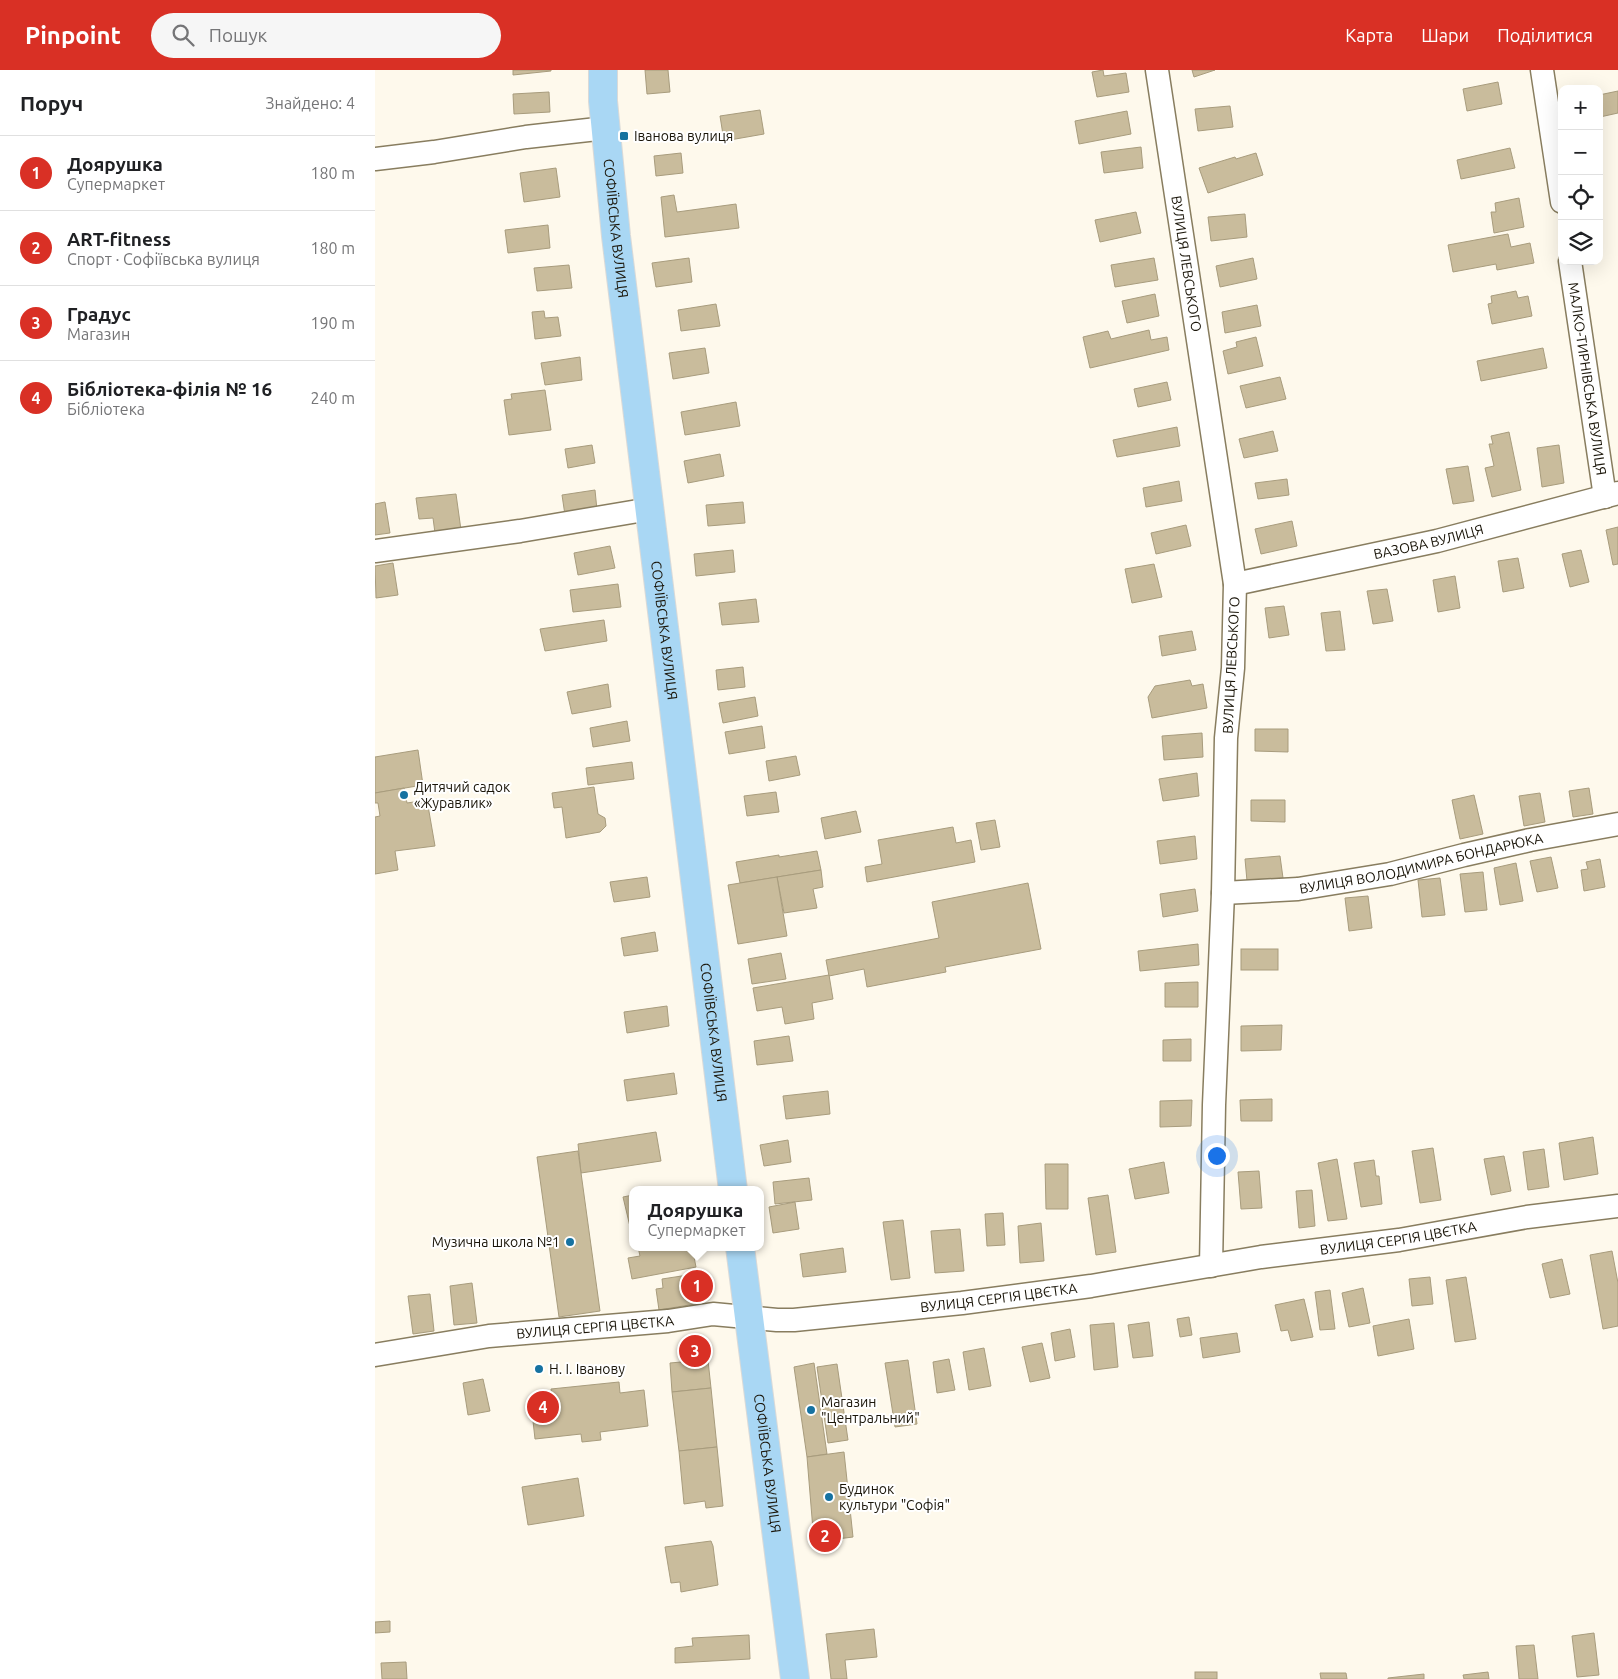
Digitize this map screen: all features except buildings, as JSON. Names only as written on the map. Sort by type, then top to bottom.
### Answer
[{"type":"main road","name":"СОФІЇВСЬКА ВУЛИЦЯ","points":[[603,70],[603,101],[616,236],[733,1186]]},
{"type":"main road","name":"СОФІЇВСЬКА ВУЛИЦЯ","points":[[741,1251],[795,1679]]},
{"type":"street","name":"ВУЛИЦЯ ЛЕВСЬКОГО","points":[[1157,70],[1235,584],[1233,668],[1226,738],[1223,893],[1214,1105],[1211,1266]]},
{"type":"street","points":[[1542,70],[1558,176]]},
{"type":"street","points":[[375,159],[434,152],[526,137],[606,128]]},
{"type":"street","name":"МАЛКО-ТИРНІВСЬКА ВУЛИЦЯ","points":[[1571,265],[1611,495]]},
{"type":"street","name":"ВАЗОВА ВУЛИЦЯ","points":[[1235,584],[1437,541],[1611,495]]},
{"type":"street","points":[[375,551],[520,531],[650,509]]},
{"type":"street","name":"ВУЛИЦЯ ВОЛОДИМИРА БОНДАРЮКА","points":[[1223,893],[1298,889],[1391,874],[1530,840],[1618,824]]},
{"type":"street","name":"ВУЛИЦЯ СЕРГІЯ ЦВЄТКА","points":[[375,1355],[489,1336],[668,1321],[713,1314],[794,1320],[962,1303],[1091,1286],[1261,1257],[1399,1240],[1527,1217],[1618,1206]]},
{"type":"place","name":"Іванова вулиця","points":[[624,136]]},
{"type":"place","name":"Дитячий садок «Журавлик»","points":[[404,795]]},
{"type":"place","name":"Музична школа №1","points":[[570,1242]]},
{"type":"place","name":"Доярушка","points":[[697,1286]]},
{"type":"place","name":"Градус","points":[[695,1351]]},
{"type":"place","name":"Н. І. Іванову","points":[[539,1369]]},
{"type":"place","name":"Бібліотека-філія № 16","points":[[543,1407]]},
{"type":"place","name":"Магазин \"Центральний\"","points":[[811,1410]]},
{"type":"place","name":"Будинок культури \"Софія\"","points":[[829,1497]]},
{"type":"place","name":"ART-fitness","points":[[825,1536]]}]
